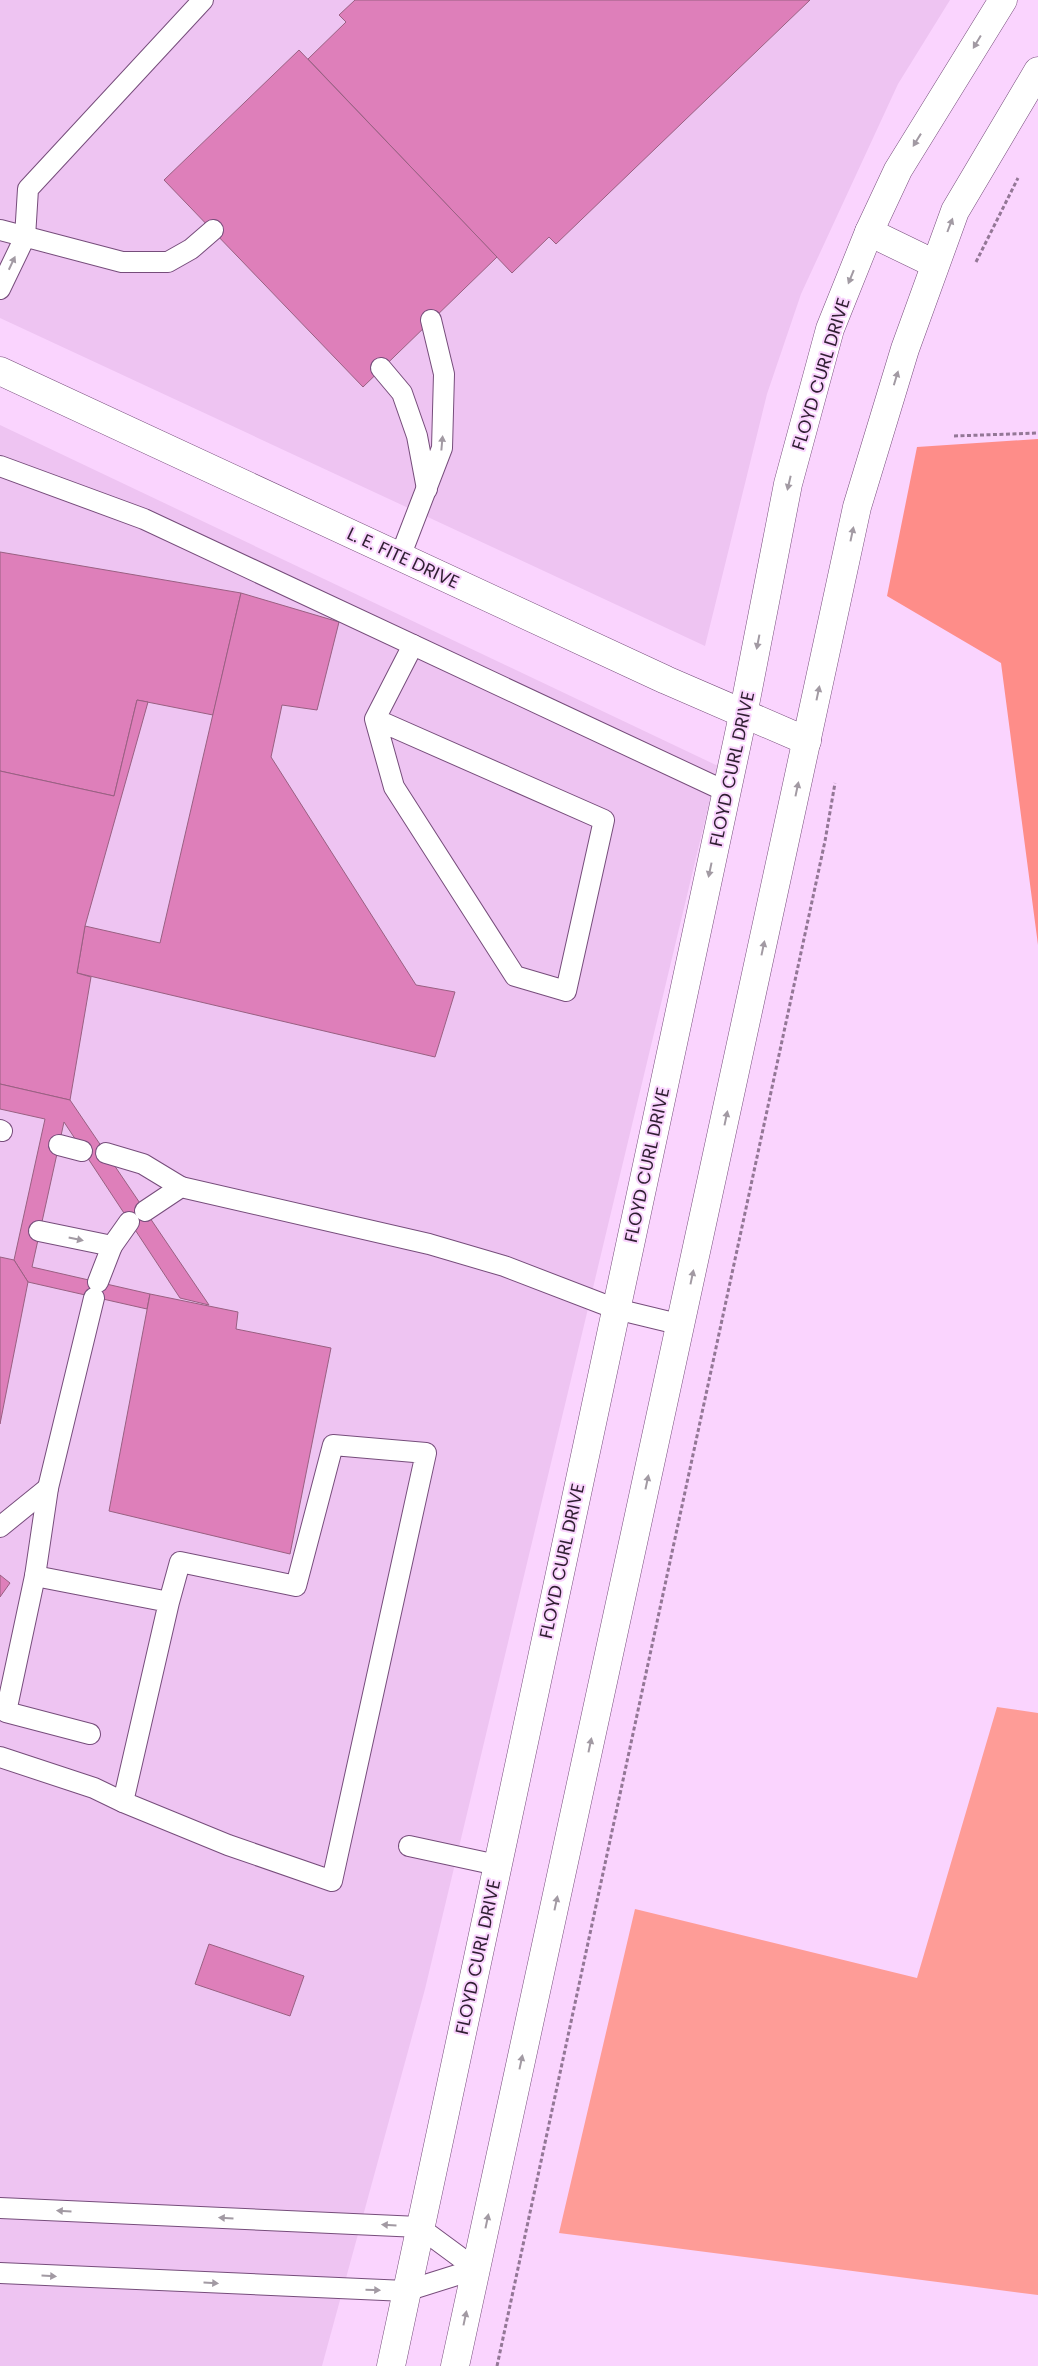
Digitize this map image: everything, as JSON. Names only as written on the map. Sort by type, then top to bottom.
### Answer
[{"type":"street","name":"FLOYD CURL DRIVE","points":[[391,2366],[727,792],[788,484],[830,329],[869,232],[898,170],[1003,0]]},
{"type":"street","points":[[455,2366],[682,1325],[857,507],[905,349],[955,211],[1038,71]]},
{"type":"street","points":[[869,232],[935,264]]},
{"type":"street","name":"L. E. FITE DRIVE","points":[[0,371],[743,715],[808,741]]},
{"type":"lane","points":[[0,289],[25,237],[28,189],[203,0]]},
{"type":"lane","points":[[0,230],[122,262],[168,262],[191,249],[213,230]]},
{"type":"lane","points":[[400,557],[442,448],[444,374],[432,320]]},
{"type":"lane","points":[[382,368],[402,393],[417,436],[427,489]]},
{"type":"lane","points":[[0,466],[144,519],[727,792]]},
{"type":"lane","points":[[376,719],[604,820],[566,991],[515,976],[394,786],[376,719],[413,645]]},
{"type":"lane","points":[[59,1145],[82,1151]]},
{"type":"lane","points":[[106,1153],[143,1164],[181,1187],[429,1244],[504,1266],[616,1309],[682,1325]]},
{"type":"lane","points":[[90,1734],[6,1712],[35,1576],[48,1488],[96,1290],[112,1246],[137,1217],[181,1187]]},
{"type":"lane","points":[[39,1231],[112,1246]]},
{"type":"lane","points":[[0,1757],[94,1788],[123,1802],[228,1845],[332,1880],[426,1453],[333,1445],[296,1586],[180,1562],[123,1802]]},
{"type":"lane","points":[[0,1527],[48,1488]]},
{"type":"lane","points":[[35,1576],[169,1602]]},
{"type":"lane","points":[[409,1846],[497,1865]]},
{"type":"lane","points":[[0,2208],[420,2227],[476,2268]]},
{"type":"lane","points":[[0,2274],[406,2291],[476,2268]]},
{"type":"path","points":[[975,265],[1021,172]]},
{"type":"path","points":[[954,436],[1038,432]]},
{"type":"path","points":[[497,2366],[743,1229],[825,841],[836,778]]},
{"type":"shaded area","points":[[0,0],[950,0],[898,84],[801,294],[767,394],[705,646],[0,318]]},
{"type":"shaded area","points":[[0,425],[718,766],[425,1989],[322,2366],[0,2366]]},
{"type":"shaded area","points":[[1038,439],[1038,945],[1001,663],[887,596],[917,447]]},
{"type":"shaded area","points":[[997,1707],[1038,1713],[1038,2295],[559,2233],[635,1909],[917,1978]]},
{"type":"building","points":[[355,0],[810,0],[556,244],[549,237],[512,273],[308,59],[346,22],[339,15]]},
{"type":"building","points":[[299,50],[497,257],[363,387],[164,180]]},
{"type":"building","points":[[0,552],[241,593],[213,715],[137,700],[114,796],[0,771]]},
{"type":"building","points":[[241,593],[339,622],[317,710],[282,705],[271,757],[416,985],[455,992],[435,1057],[77,973],[85,926],[160,943]]},
{"type":"building","points":[[137,700],[148,702],[85,926],[77,973],[91,977],[70,1100],[0,1084],[0,771],[114,796]]},
{"type":"building","points":[[0,1084],[70,1100],[209,1305],[180,1298],[64,1122],[32,1267],[150,1294],[147,1309],[28,1282],[14,1260],[45,1119],[0,1109]]},
{"type":"building","points":[[0,1257],[14,1260],[28,1282],[0,1424]]},
{"type":"building","points":[[150,1294],[238,1312],[236,1329],[331,1348],[290,1554],[109,1511]]},
{"type":"building","points":[[0,1575],[10,1583],[0,1597]]},
{"type":"building","points":[[209,1944],[304,1976],[290,2016],[195,1984]]}]
